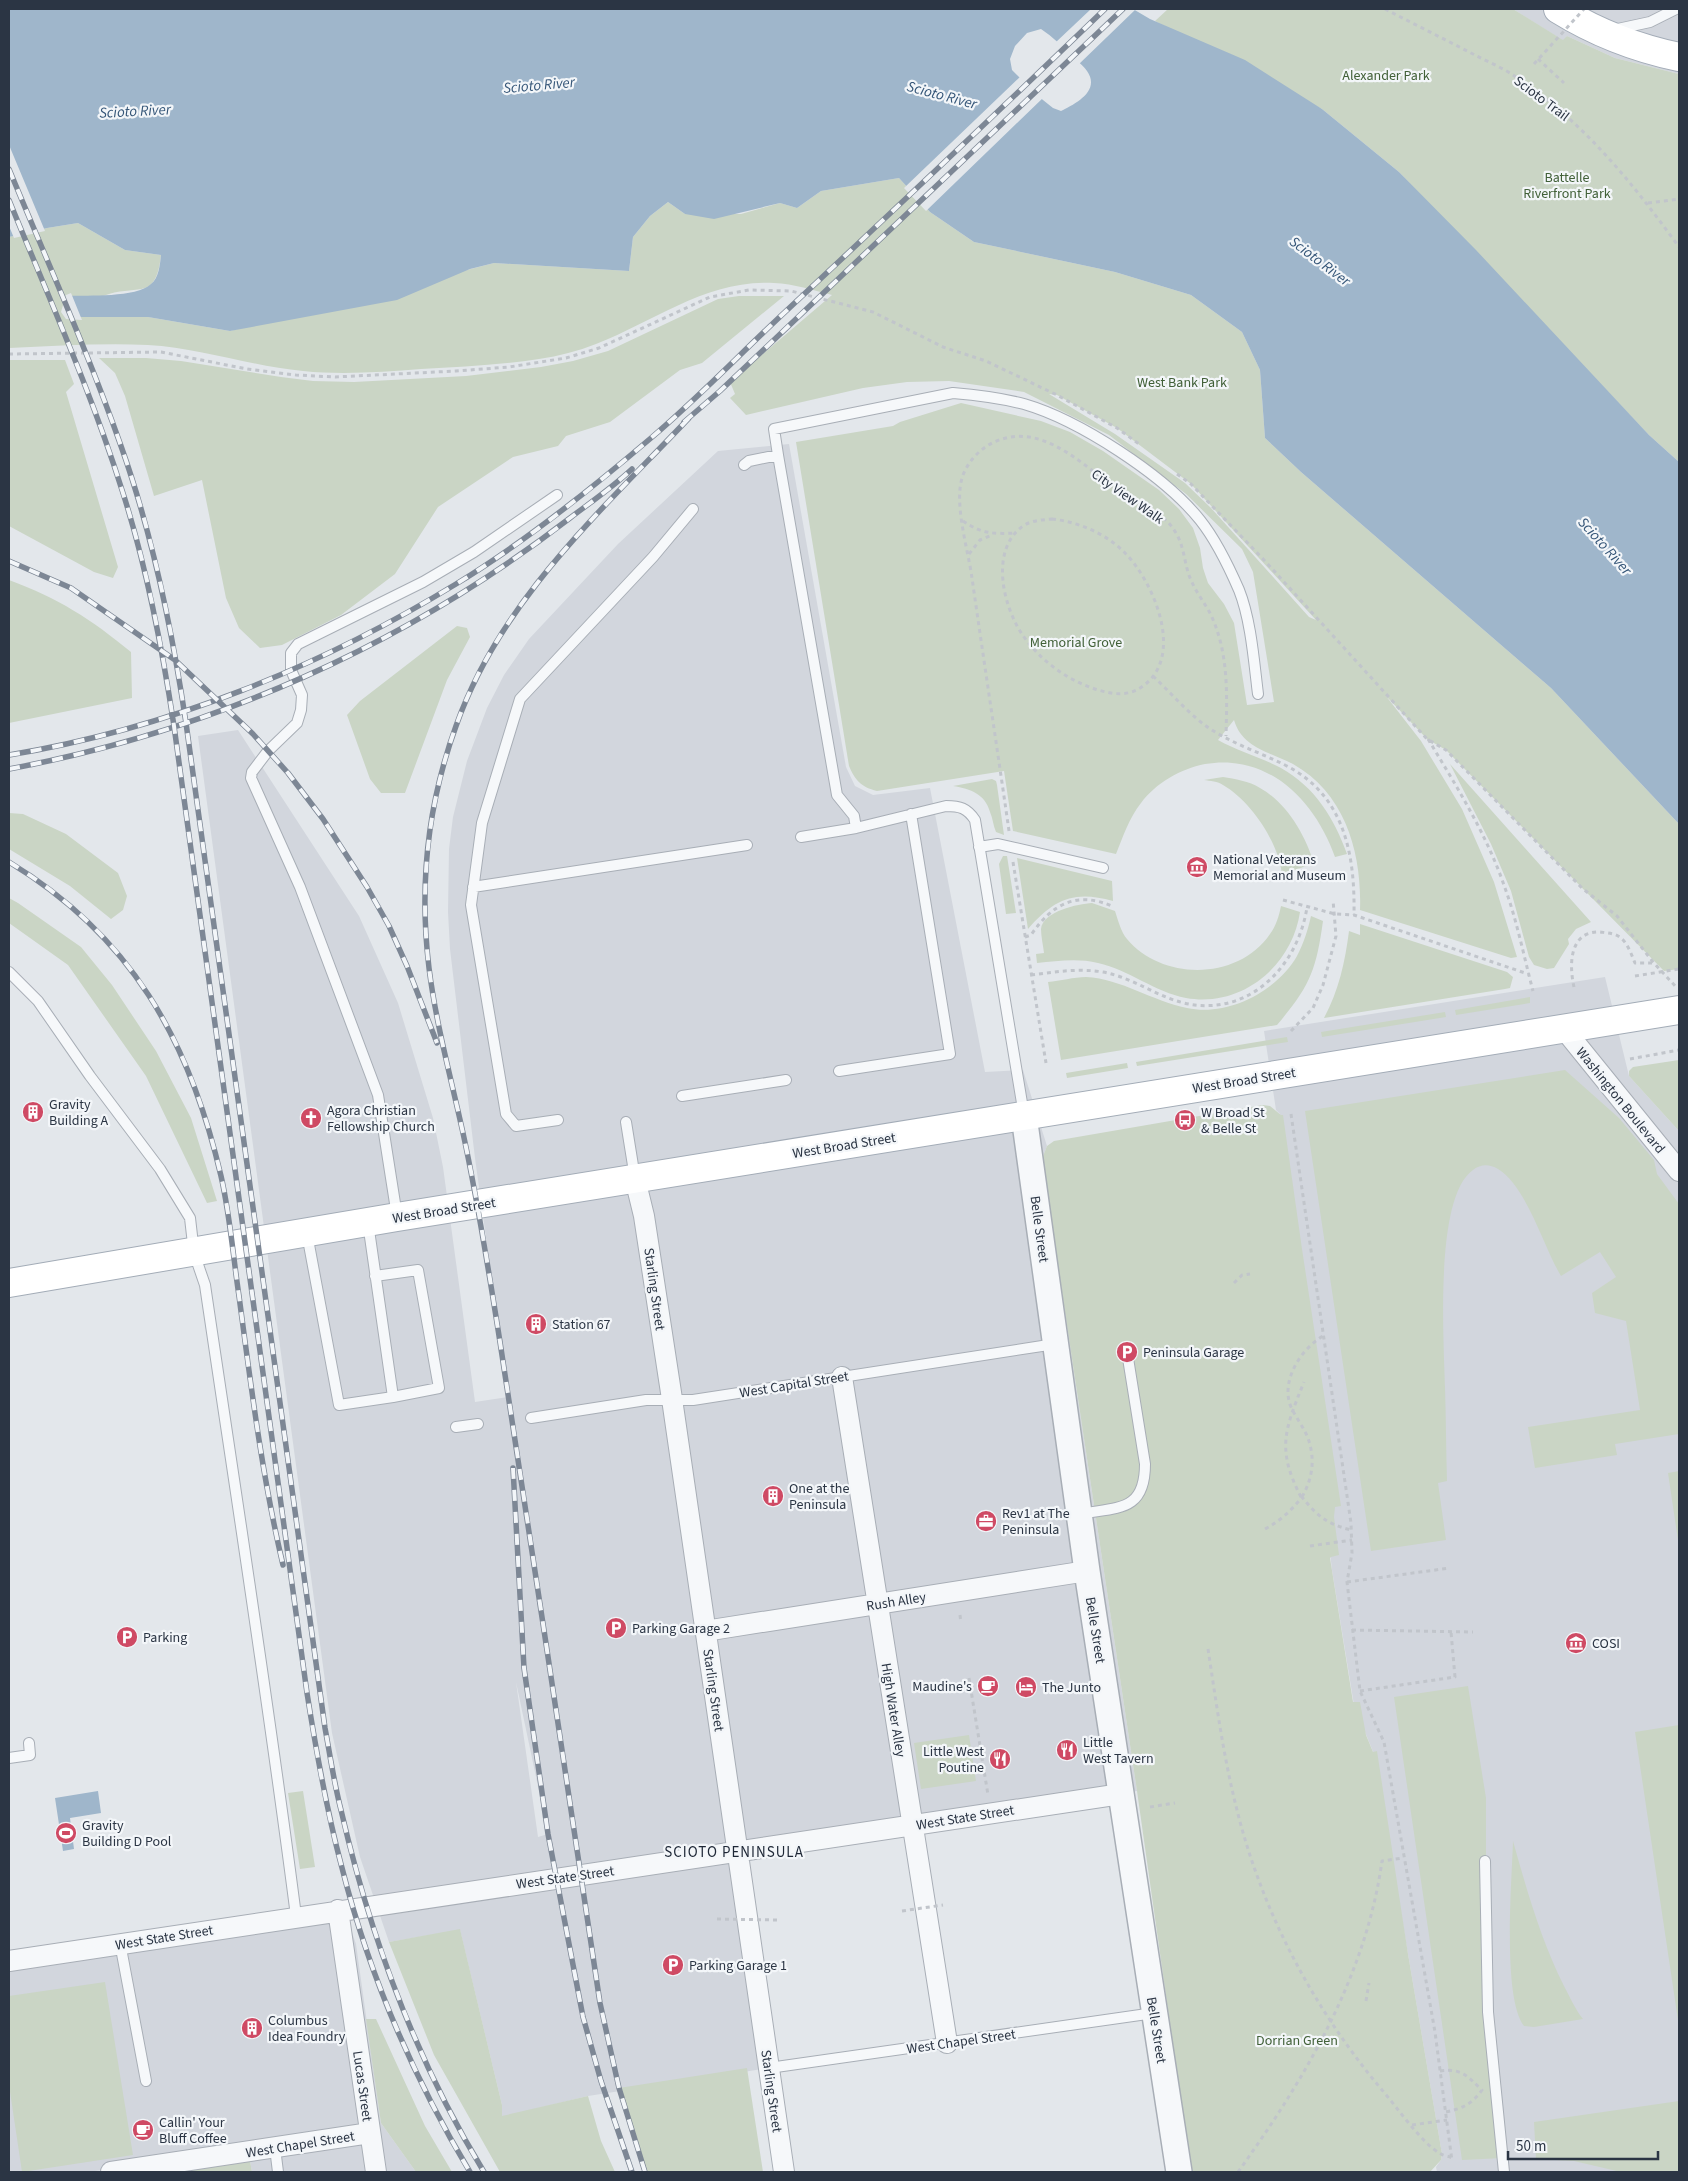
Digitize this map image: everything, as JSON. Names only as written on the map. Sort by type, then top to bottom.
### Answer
[{"type":"main road","points":[[1558,9],[1602,33],[1679,57]]},
{"type":"main road","name":"West Broad Street","points":[[9,1283],[397,1217],[1679,1010]]},
{"type":"street","name":"Washington Boulevard","points":[[1564,1029],[1679,1171]]},
{"type":"street","name":"Belle Street","points":[[1024,1116],[1087,1571],[1179,2172]]},
{"type":"street","name":"Starling Street","points":[[635,1179],[644,1216],[672,1399],[784,2172]]},
{"type":"street","name":"High Water Alley","points":[[842,1377],[947,2043]]},
{"type":"street","name":"Rush Alley","points":[[705,1631],[1087,1571]]},
{"type":"street","name":"West State Street","points":[[9,1961],[296,1916],[1120,1794]]},
{"type":"street","name":"Lucas Street","points":[[338,1910],[376,2172]]},
{"type":"street","name":"West Chapel Street","points":[[122,2171],[370,2133]]},
{"type":"lane","points":[[1602,33],[1650,22],[1676,9]]},
{"type":"lane","points":[[856,828],[854,816],[837,795],[774,429],[953,393],[979,395],[1025,404],[1074,424],[1133,461],[1175,493],[1201,521],[1220,552],[1239,591],[1252,646],[1258,694]]},
{"type":"lane","points":[[744,465],[749,461],[778,455]]},
{"type":"lane","points":[[397,1217],[378,1095],[300,887],[266,811],[253,787],[252,772],[268,750],[297,723],[302,710],[302,695],[292,670],[291,653],[298,644],[424,582],[474,552],[556,495]]},
{"type":"lane","points":[[558,1120],[516,1126],[506,1114],[471,905],[482,823],[520,699],[653,557],[693,509]]},
{"type":"lane","points":[[801,837],[856,828],[946,806],[959,806],[970,812],[975,820],[1024,1116]]},
{"type":"lane","points":[[839,1071],[950,1054],[912,814]]},
{"type":"lane","points":[[979,847],[998,844],[1103,868]]},
{"type":"lane","points":[[473,887],[747,845]]},
{"type":"lane","points":[[9,972],[38,1001],[90,1076],[160,1169],[190,1218],[194,1252],[205,1285],[247,1555],[257,1642],[284,1813],[296,1916]]},
{"type":"lane","points":[[682,1096],[786,1080]]},
{"type":"lane","points":[[626,1122],[635,1179]]},
{"type":"lane","points":[[368,1222],[393,1397]]},
{"type":"lane","points":[[306,1233],[339,1405],[439,1388],[418,1270],[375,1276]]},
{"type":"lane","name":"West Capital Street","points":[[531,1418],[646,1400],[693,1400],[1056,1344]]},
{"type":"lane","points":[[1080,1514],[1128,1505],[1139,1495],[1145,1482],[1145,1464],[1127,1352]]},
{"type":"lane","points":[[456,1427],[478,1424]]},
{"type":"lane","points":[[9,1758],[30,1755],[29,1742]]},
{"type":"lane","points":[[1485,1861],[1488,2012],[1504,2172]]},
{"type":"lane","points":[[120,1944],[146,2081]]},
{"type":"lane","name":"West Chapel Street","points":[[769,2068],[1154,2013]]},
{"type":"lane","points":[[274,2148],[278,2172]]},
{"type":"path","name":"Scioto Trail","points":[[1385,9],[1512,74],[1541,95],[1574,122],[1607,154],[1647,203],[1679,247]]},
{"type":"path","points":[[1534,64],[1584,9]]},
{"type":"path","points":[[1538,59],[1564,83]]},
{"type":"path","points":[[1647,203],[1679,199]]},
{"type":"path","points":[[9,354],[162,352],[246,369],[335,377],[456,371],[566,358],[599,348],[710,297],[749,290],[791,291],[873,312],[943,347],[986,361],[1057,395],[1117,428],[1139,445]]},
{"type":"path","name":"City View Walk","points":[[1046,1063],[1011,847],[963,520],[959,508],[963,476],[978,452],[1001,439],[1028,436],[1056,446],[1090,469],[1105,482],[1161,517],[1176,531],[1184,552],[1190,578],[1209,613],[1223,651],[1227,678],[1226,736]]},
{"type":"path","points":[[1176,473],[1191,484],[1265,561],[1428,738],[1472,813],[1505,887],[1533,991]]},
{"type":"path","points":[[1052,518],[1067,520],[1087,527],[1108,539],[1126,553],[1141,572],[1154,595],[1161,616],[1164,635],[1162,655],[1154,676],[1148,682],[1136,691],[1120,694],[1101,691],[1080,684],[1037,652],[1023,636],[1014,618],[1003,581],[1002,565],[1005,551],[1011,538],[1016,533],[1024,526],[1036,520],[1052,518]]},
{"type":"path","points":[[963,520],[976,530],[993,534],[1016,533]]},
{"type":"path","points":[[968,555],[980,540],[993,534]]},
{"type":"path","points":[[1154,676],[1206,726],[1232,741],[1286,766],[1307,779],[1330,805],[1340,819],[1351,854],[1354,915]]},
{"type":"path","points":[[1428,738],[1446,750],[1582,888],[1616,916],[1653,962],[1679,990]]},
{"type":"path","points":[[1025,937],[1031,936],[1042,919],[1052,910],[1065,904],[1082,900],[1094,900],[1114,907]]},
{"type":"path","points":[[1283,900],[1335,914],[1354,915],[1528,974]]},
{"type":"path","points":[[1291,1031],[1313,1008],[1323,985],[1336,936],[1333,900]]},
{"type":"path","points":[[1031,975],[1072,970],[1101,972],[1126,977],[1153,991],[1185,1003],[1200,1005],[1230,1002],[1243,998],[1263,986],[1279,972],[1293,953],[1301,936],[1307,907]]},
{"type":"path","points":[[1574,987],[1570,963],[1574,948],[1583,937],[1594,932],[1609,933],[1624,940],[1635,964],[1653,962]]},
{"type":"path","points":[[1635,976],[1679,969]]},
{"type":"path","points":[[1630,1059],[1679,1050]]},
{"type":"path","points":[[1208,1649],[1236,1805],[1248,1849],[1287,1947],[1355,2057],[1412,2125],[1434,2148],[1452,2159],[1435,2032],[1384,1742],[1360,1692],[1347,1582],[1352,1553],[1351,1530],[1291,1114]]},
{"type":"path","points":[[1234,1283],[1242,1275],[1250,1274]]},
{"type":"path","points":[[1265,1529],[1282,1519],[1302,1497],[1310,1479],[1312,1462],[1308,1440],[1288,1396],[1290,1378],[1306,1349],[1324,1336]]},
{"type":"path","points":[[1304,1382],[1288,1426],[1285,1454],[1292,1478],[1302,1497],[1324,1520],[1335,1526],[1351,1530]]},
{"type":"path","points":[[1310,1546],[1352,1540]]},
{"type":"path","points":[[1347,1582],[1450,1568]]},
{"type":"path","points":[[960,1615],[960,1623]]},
{"type":"path","points":[[1352,1630],[1473,1632]]},
{"type":"path","points":[[1360,1692],[1455,1677],[1451,1632]]},
{"type":"path","points":[[969,1678],[988,1795]]},
{"type":"path","points":[[1150,1807],[1175,1803]]},
{"type":"path","points":[[1238,2172],[1294,2090],[1331,2020],[1354,1968],[1372,1918],[1382,1861],[1403,1858]]},
{"type":"path","points":[[902,1911],[943,1905]]},
{"type":"path","points":[[717,1919],[777,1920]]},
{"type":"path","points":[[1366,2001],[1369,1982]]},
{"type":"path","points":[[1440,2071],[1453,2069],[1459,2071],[1482,2090],[1467,2106],[1459,2110],[1446,2112]]},
{"type":"path","points":[[1412,2125],[1447,2120]]},
{"type":"shaded area","points":[[1513,9],[1679,9],[1679,74],[1615,58],[1567,36],[1564,41]]},
{"type":"shaded area","points":[[789,444],[846,767],[855,786],[873,795],[930,788],[985,1072],[1023,1070],[1047,1146],[1042,1159],[1137,1791],[738,1852],[769,2068],[588,2096],[502,2117],[502,2105],[460,1930],[389,1942],[360,1857],[332,1733],[198,736],[238,730],[359,916],[398,1003],[433,1118],[443,1167],[475,1402],[508,1397],[475,1158],[450,949],[448,912],[449,849],[453,817],[467,761],[487,708],[504,675],[529,639],[618,544],[718,451]],"holes":[[[516,1682],[548,1834],[538,1837]]]},
{"type":"shaded area","points":[[1605,977],[1629,1076],[1679,1131],[1679,2172],[1437,2172],[1436,2167],[1441,2160],[1442,2154],[1374,1754],[1354,1705],[1332,1570],[1280,1114],[1276,1110],[1264,1031]]},
{"type":"shaded area","points":[[341,1901],[356,1944],[381,2123],[416,2172],[252,2172],[250,2161],[170,2172],[137,2165],[88,2172],[9,2172],[9,1952]]},
{"type":"green space","name":"Battelle Riverfront Park","points":[[1168,9],[1513,9],[1563,40],[1567,36],[1615,58],[1679,74],[1679,462],[1649,435],[1399,172],[1322,109],[1155,21]]},
{"type":"green space","points":[[899,178],[930,212],[974,242],[1115,272],[1191,295],[1242,332],[1260,370],[1265,438],[1301,472],[1551,688],[1679,824],[1679,969],[1664,971],[1446,750],[1427,739],[1386,696],[1421,741],[1462,809],[1494,882],[1517,957],[1511,958],[1360,910],[1358,868],[1354,847],[1338,809],[1326,792],[1311,777],[1293,764],[1250,743],[1243,737],[1234,720],[1218,740],[1281,768],[1304,784],[1329,816],[1347,854],[1335,857],[1315,817],[1302,800],[1286,785],[1269,774],[1250,766],[1228,763],[1205,764],[1187,769],[1161,783],[1147,796],[1133,815],[1116,854],[1013,831],[1004,771],[877,791],[863,785],[856,779],[849,766],[796,442],[893,426],[900,422],[961,403],[1041,421],[1070,432],[1103,451],[1159,490],[1179,509],[1193,528],[1208,583],[1224,604],[1234,623],[1247,705],[1274,702],[1253,572],[1242,549],[1186,494],[1109,435],[1024,392],[949,381],[907,382],[863,388],[746,415],[730,398],[735,394],[730,382],[832,295],[796,286],[774,283],[750,284],[727,288],[704,294],[682,303],[618,335],[575,351],[524,361],[465,367],[332,373],[284,369],[187,350],[148,345],[9,348],[9,237],[47,228],[78,223],[125,250],[161,255],[159,269],[151,285],[138,290],[109,294],[93,301],[67,317],[148,317],[230,331],[494,263],[629,271],[633,237],[650,216],[668,202],[685,214],[741,214],[780,203],[797,208],[821,191]],"holes":[[[1049,394],[1057,395],[1117,428],[1191,484],[1316,620],[1309,617],[1211,508],[1185,483],[1115,434]]]},
{"type":"green space","points":[[739,296],[784,296],[702,363],[680,370],[610,422],[566,436],[558,446],[513,457],[438,507],[395,574],[341,615],[282,645],[260,648],[239,628],[226,598],[202,480],[154,496],[125,396],[115,373],[99,358],[146,358],[181,361],[313,381],[354,382],[466,376],[541,367],[573,361],[608,351],[718,299]]},
{"type":"green space","points":[[9,360],[65,360],[74,384],[66,392],[118,567],[113,578],[94,572],[9,526]]},
{"type":"green space","points":[[9,580],[43,594],[73,610],[102,629],[131,652],[132,698],[9,723]]},
{"type":"green space","points":[[457,626],[467,628],[470,637],[447,680],[405,793],[381,793],[370,779],[347,715],[360,701]]},
{"type":"green space","points":[[1450,764],[1591,922],[1576,929],[1568,939],[1569,944],[1554,968],[1547,969],[1534,965],[1529,957],[1511,891],[1491,844]]},
{"type":"green space","points":[[1223,777],[1256,786],[1279,802],[1300,831],[1314,863],[1282,875],[1280,863],[1269,837],[1262,824],[1244,801],[1221,784],[1204,780]]},
{"type":"green space","points":[[992,779],[996,781],[997,785],[1004,835],[996,832],[988,806],[981,797],[966,789],[953,786]]},
{"type":"green space","points":[[9,813],[23,814],[66,834],[118,873],[127,896],[123,910],[111,919],[70,886],[9,849]]},
{"type":"green space","points":[[1003,856],[1007,856],[1016,913],[1006,914],[999,864]]},
{"type":"green space","points":[[1017,858],[1112,881],[1113,901],[1087,897],[1076,897],[1066,900],[1047,910],[1028,929]]},
{"type":"green space","points":[[9,898],[81,947],[112,985],[156,1051],[191,1118],[217,1201],[207,1203],[146,1076],[68,965],[9,923]]},
{"type":"green space","points":[[1092,903],[1115,911],[1125,936],[1142,953],[1160,963],[1179,968],[1200,970],[1220,967],[1239,961],[1256,949],[1272,931],[1281,906],[1300,912],[1295,932],[1287,950],[1275,966],[1261,979],[1245,989],[1226,996],[1207,999],[1186,998],[1175,995],[1109,966],[1090,961],[1075,960],[1037,963],[1036,954],[1044,953],[1041,929],[1048,917],[1070,907]]},
{"type":"green space","points":[[1311,916],[1323,921],[1314,966],[1304,988],[1277,1025],[1061,1060],[1048,982],[1086,977],[1112,982],[1187,1008],[1219,1009],[1235,1005],[1250,999],[1264,990],[1288,969],[1302,946]]},
{"type":"green space","points":[[1360,924],[1507,972],[1513,977],[1510,988],[1324,1018],[1341,976],[1349,931],[1360,935]]},
{"type":"green space","points":[[1530,997],[1530,1003],[1456,1015],[1455,1010]]},
{"type":"green space","points":[[1445,1012],[1446,1017],[1322,1037],[1321,1032]]},
{"type":"green space","points":[[1287,1037],[1288,1042],[1137,1066],[1136,1062]]},
{"type":"green space","points":[[1679,1060],[1679,1131],[1629,1076],[1629,1071],[1633,1067]]},
{"type":"green space","points":[[1127,1063],[1128,1068],[1067,1078],[1066,1073]]},
{"type":"green space","points":[[1565,1070],[1619,1118],[1654,1160],[1657,1174],[1679,1204],[1679,1434],[1615,1444],[1617,1455],[1535,1468],[1528,1427],[1640,1410],[1626,1321],[1595,1313],[1592,1293],[1616,1277],[1600,1252],[1561,1276],[1518,1189],[1498,1169],[1491,1166],[1479,1167],[1473,1170],[1461,1185],[1452,1209],[1444,1272],[1443,1338],[1447,1481],[1438,1483],[1446,1540],[1371,1551],[1305,1111]]},
{"type":"green space","name":"Dorrian Green","points":[[1263,1105],[1270,1106],[1283,1115],[1341,1506],[1335,1507],[1334,1517],[1339,1555],[1330,1558],[1353,1702],[1360,1702],[1366,1735],[1373,1752],[1377,1751],[1408,1954],[1442,2154],[1441,2160],[1430,2172],[1191,2172],[1137,1791],[1042,1159],[1047,1146],[1054,1141]]},
{"type":"green space","points":[[1679,1471],[1679,1547],[1668,1473]]},
{"type":"green space","points":[[1468,1686],[1486,1798],[1486,1926],[1503,2158],[1462,2160],[1394,1697]]},
{"type":"green space","points":[[1679,1725],[1679,2027],[1635,1732]]},
{"type":"green space","points":[[969,1735],[976,1781],[921,1789],[914,1743]]},
{"type":"green space","points":[[303,1791],[315,1867],[300,1869],[288,1793]]},
{"type":"green space","points":[[1513,1841],[1529,1897],[1548,1951],[1564,1986],[1583,2019],[1534,2027],[1524,2026],[1517,2012],[1513,1991],[1510,1938]]},
{"type":"green space","points":[[460,1929],[502,2105],[502,2116],[588,2096],[601,2141],[615,2172],[500,2172],[434,2055],[389,1942]]},
{"type":"green space","points":[[105,1982],[133,2155],[22,2172],[9,2085],[9,1996]]},
{"type":"green space","points":[[366,2019],[376,2019],[425,2126],[452,2172],[416,2172],[381,2123]]},
{"type":"green space","points":[[747,2068],[763,2172],[645,2172],[619,2088]]},
{"type":"green space","points":[[1679,2101],[1679,2172],[1621,2172],[1574,2161],[1536,2159],[1534,2122]]},
{"type":"green space","points":[[250,2161],[252,2172],[170,2172]]},
{"type":"water","name":"Scioto River","points":[[9,9],[1133,9],[1150,19],[1245,60],[1322,109],[1399,172],[1476,250],[1649,435],[1679,462],[1679,824],[1551,688],[1301,472],[1265,438],[1260,370],[1242,332],[1191,295],[1115,272],[974,242],[930,212],[899,178],[821,191],[797,208],[780,203],[714,219],[685,214],[668,202],[650,216],[633,237],[629,271],[494,263],[470,269],[397,300],[230,331],[148,317],[67,317],[68,296],[123,294],[135,292],[151,284],[160,267],[161,255],[125,250],[78,223],[9,237]],"holes":[[[1041,29],[1058,42],[1084,67],[1090,78],[1091,85],[1089,91],[1079,101],[1061,111],[1053,108],[1038,96],[1012,70],[1010,59],[1015,46],[1027,33]]]},
{"type":"water","name":"Gravity Building D Pool","points":[[98,1791],[101,1813],[70,1818],[74,1849],[63,1851],[55,1798]]},
{"type":"pier","points":[[1091,9],[1136,9],[1078,65],[1055,43]]},
{"type":"pier","points":[[1021,76],[1044,97],[926,211],[904,188]]},
{"type":"pier","points":[[9,145],[45,231],[14,238],[9,226]]},
{"type":"pier","points":[[71,293],[82,320],[66,319],[61,312],[66,295]]},
{"type":"railway","points":[[9,755],[68,744],[126,729],[241,691],[351,642],[456,584],[507,551],[581,496],[668,423],[1105,9]]},
{"type":"railway","points":[[684,422],[720,391],[1123,9]]},
{"type":"railway","points":[[9,169],[81,341],[121,446],[143,514],[168,618],[186,723],[325,1728],[334,1779],[366,1904],[398,1997],[437,2087],[484,2172]]},
{"type":"railway","points":[[9,200],[97,416],[110,453],[139,548],[159,637],[174,726],[307,1693],[331,1822],[352,1904],[394,2023],[430,2099],[470,2172]]},
{"type":"railway","points":[[645,2172],[619,2088],[600,2003],[487,1263],[468,1159],[432,989],[426,937],[425,906],[428,845],[446,755],[475,681],[498,638],[556,560],[621,488],[689,418]]},
{"type":"railway","points":[[9,769],[85,753],[160,732],[233,706],[304,677],[374,643],[441,605],[507,564],[602,494],[632,469]]},
{"type":"railway","points":[[9,561],[71,588],[175,660],[253,734],[288,773],[323,819],[367,887],[389,926],[437,1043]]},
{"type":"railway","points":[[9,862],[52,891],[89,923],[121,958],[149,995],[172,1036],[192,1080],[208,1126],[224,1191],[258,1431],[283,1565]]},
{"type":"railway","points":[[513,1468],[524,1668],[548,1834],[583,2017],[601,2081],[632,2172]]},
{"type":"place","name":"National Veterans Memorial and Museum","points":[[1197,867]]},
{"type":"place","name":"Gravity Building A","points":[[33,1112]]},
{"type":"place","name":"Agora Christian Fellowship Church","points":[[311,1118]]},
{"type":"place","name":"W Broad St & Belle St","points":[[1185,1120]]},
{"type":"place","name":"Station 67","points":[[536,1324]]},
{"type":"place","name":"Peninsula Garage","points":[[1127,1352]]},
{"type":"place","name":"One at the Peninsula","points":[[773,1496]]},
{"type":"place","name":"Rev1 at The Peninsula","points":[[986,1521]]},
{"type":"place","name":"Parking Garage 2","points":[[616,1628]]},
{"type":"place","name":"Parking","points":[[127,1637]]},
{"type":"place","name":"COSI","points":[[1576,1643]]},
{"type":"place","name":"Maudine's","points":[[988,1686]]},
{"type":"place","name":"The Junto","points":[[1026,1687]]},
{"type":"place","name":"Little West Tavern","points":[[1067,1750]]},
{"type":"place","name":"Little West Poutine","points":[[1000,1759]]},
{"type":"place","name":"Gravity Building D Pool","points":[[66,1833]]},
{"type":"place","name":"Parking Garage 1","points":[[673,1965]]},
{"type":"place","name":"Columbus Idea Foundry","points":[[252,2028]]},
{"type":"place","name":"Callin' Your Bluff Coffee","points":[[143,2130]]},
{"type":"district","name":"SCIOTO PENINSULA","points":[[734,1852]]},
{"type":"park label","name":"Alexander Park","points":[[1386,75]]},
{"type":"park label","name":"West Bank Park","points":[[1182,382]]},
{"type":"park label","name":"Memorial Grove","points":[[1076,642]]}]
